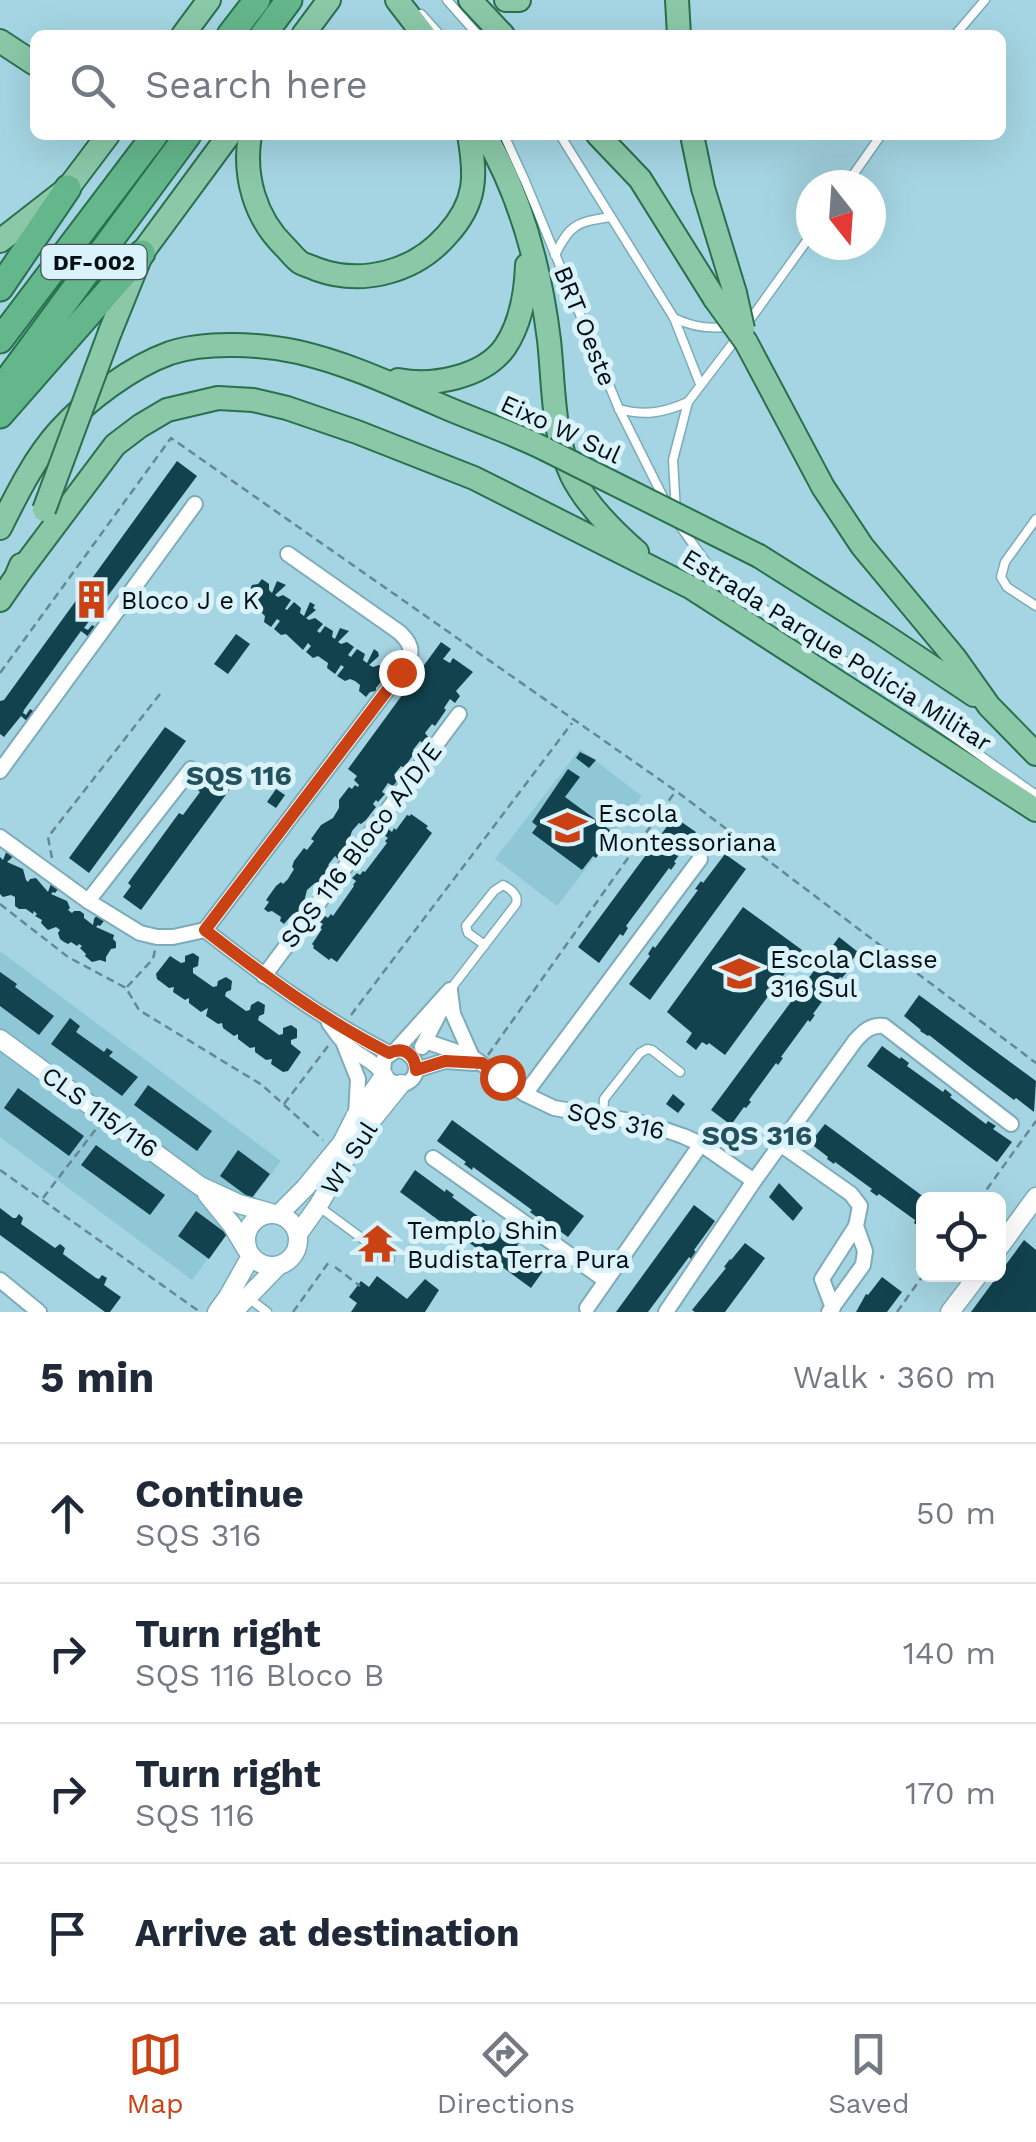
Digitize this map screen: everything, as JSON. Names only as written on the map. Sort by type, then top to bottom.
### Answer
[{"type":"highway","points":[[234,30],[257,0]]},
{"type":"highway","points":[[267,30],[289,0]]},
{"type":"highway","name":"DF-002","points":[[0,340],[151,140]]},
{"type":"highway","name":"DF-002","points":[[0,390],[184,140]]},
{"type":"highway","points":[[0,288],[68,188]]},
{"type":"highway","points":[[0,416],[142,254]]},
{"type":"main road","points":[[186,30],[210,0]]},
{"type":"main road","points":[[399,0],[420,30]]},
{"type":"main road","points":[[470,0],[498,30]]},
{"type":"main road","points":[[506,0],[520,0]]},
{"type":"main road","points":[[677,0],[679,30]]},
{"type":"main road","points":[[0,41],[30,61]]},
{"type":"main road","points":[[0,242],[68,188],[104,140]]},
{"type":"main road","points":[[16,577],[142,254],[225,140]]},
{"type":"main road","points":[[249,140],[248,178],[270,232],[302,263],[329,274],[361,277],[400,270],[434,250],[459,222],[472,190],[470,140]]},
{"type":"main road","points":[[487,140],[522,213],[545,309],[554,409],[562,450],[573,478],[592,506],[658,571]]},
{"type":"main road","name":"Estrada Parque Polícia Militar","points":[[603,140],[640,178],[725,296],[822,487],[852,531],[989,706],[1036,754]]},
{"type":"main road","points":[[693,140],[725,296]]},
{"type":"main road","points":[[370,374],[417,384],[437,382],[462,376],[504,349],[526,290],[522,213]]},
{"type":"main road","name":"Eixo W Sul","points":[[0,528],[26,477],[59,431],[115,381],[171,353],[213,346],[295,351],[370,374],[545,449],[759,556],[989,706]]},
{"type":"main road","points":[[0,600],[115,444],[167,410],[218,398],[253,400],[287,408],[374,438],[474,478],[658,571]]},
{"type":"main road","name":"Estrada Parque Polícia Militar","points":[[658,571],[692,588],[1036,810]]},
{"type":"street","points":[[0,771],[195,504]]},
{"type":"street","points":[[0,836],[88,902],[140,932],[174,937],[205,930],[407,664],[412,652],[408,640],[288,554]]},
{"type":"street","name":"SQS 116 Bloco A/D/E","points":[[264,976],[458,714]]},
{"type":"street","points":[[88,902],[191,769]]},
{"type":"street","points":[[525,1094],[700,859]]},
{"type":"street","points":[[205,930],[326,1018],[392,1051],[404,1050],[411,1054],[416,1066]]},
{"type":"street","points":[[339,1038],[389,1078],[414,1076],[425,1041],[450,990]]},
{"type":"street","points":[[389,1078],[382,1066],[392,1051],[450,990]]},
{"type":"street","points":[[416,1066],[477,1060],[454,1014],[450,990]]},
{"type":"street","points":[[326,1018],[358,1078],[356,1116]]},
{"type":"street","points":[[666,1312],[780,1144],[852,1045],[871,1027],[884,1026],[1012,1124]]},
{"type":"street","name":"CLS 115/116","points":[[0,1039],[200,1186],[275,1214]]},
{"type":"street","name":"SQS 316","points":[[425,1041],[477,1060],[525,1094],[554,1108],[648,1124],[701,1144],[754,1181]]},
{"type":"street","name":"W1 Sul","points":[[275,1214],[305,1188],[335,1151],[356,1116],[389,1078]]},
{"type":"street","name":"W1 Sul","points":[[298,1234],[359,1136],[389,1078]]},
{"type":"street","name":"SQS 316","points":[[586,1308],[701,1144]]},
{"type":"street","points":[[780,1144],[858,1200],[856,1226],[822,1280],[831,1310]]},
{"type":"street","points":[[433,1158],[604,1280]]},
{"type":"street","name":"CLS 115/116","points":[[200,1186],[232,1224],[249,1253]]},
{"type":"street","points":[[1006,1238],[1036,1197]]},
{"type":"street","points":[[233,1312],[278,1266],[288,1262],[299,1244],[291,1221],[275,1214],[261,1216],[247,1231],[249,1253],[258,1263],[278,1266]]},
{"type":"street","points":[[831,1310],[863,1265],[865,1251],[856,1226]]},
{"type":"street","points":[[217,1312],[249,1253]]},
{"type":"street","points":[[0,1280],[39,1312]]},
{"type":"street","points":[[950,1312],[973,1282]]},
{"type":"lane","points":[[399,0],[436,30]]},
{"type":"lane","points":[[447,0],[474,30]]},
{"type":"lane","points":[[959,30],[984,0]]},
{"type":"lane","points":[[506,140],[555,255]]},
{"type":"lane","points":[[563,140],[674,318],[700,384]]},
{"type":"lane","points":[[857,170],[878,140]]},
{"type":"lane","name":"BRT Oeste","points":[[611,217],[589,220],[566,232],[555,255],[655,485],[708,565],[742,594],[864,672],[1036,795]]},
{"type":"lane","points":[[677,522],[674,460],[688,402],[796,256]]},
{"type":"lane","points":[[674,318],[688,325],[714,329],[753,316]]},
{"type":"lane","name":"BRT Oeste","points":[[619,409],[641,414],[667,411],[688,402]]},
{"type":"lane","points":[[1036,519],[1006,562],[1001,577],[1006,587],[1036,606]]},
{"type":"lane","points":[[450,990],[486,945],[517,901],[514,893],[503,885],[466,926],[468,933],[486,945]]},
{"type":"lane","points":[[603,1117],[604,1100],[646,1049],[680,1072]]},
{"type":"lane","points":[[318,1206],[390,1259]]},
{"type":"lane","points":[[248,1298],[266,1312]]},
{"type":"path","points":[[0,674],[171,438],[676,791],[1036,1063]]},
{"type":"path","points":[[54,863],[48,837],[160,694]]},
{"type":"path","points":[[284,1104],[339,1038],[574,720]]},
{"type":"path","points":[[477,1060],[676,791]]},
{"type":"path","points":[[0,904],[68,957],[126,988],[140,1010],[262,1085],[335,1151]]},
{"type":"path","points":[[126,988],[153,959],[158,937]]},
{"type":"path","points":[[42,1200],[106,1116]]},
{"type":"path","points":[[985,1192],[1036,1122]]},
{"type":"path","points":[[0,1170],[200,1312]]},
{"type":"path","points":[[293,1312],[328,1262]]},
{"type":"path","points":[[335,1267],[360,1286]]},
{"type":"path","points":[[896,1312],[918,1282]]},
{"type":"shaded area","name":"Escola Montessoriana","points":[[580,749],[642,796],[557,906],[495,859]]},
{"type":"shaded area","points":[[0,951],[281,1161],[192,1280],[0,1137]]},
{"type":"building","name":"Bloco J e K","points":[[177,461],[197,476],[84,628],[97,628],[90,638],[81,631],[24,710],[26,715],[30,709],[35,712],[28,722],[21,716],[4,737],[0,734],[0,701]]},
{"type":"building","points":[[262,579],[272,593],[277,581],[286,585],[275,595],[291,600],[287,610],[294,602],[304,616],[310,602],[315,605],[316,610],[306,618],[323,624],[317,631],[320,633],[325,626],[333,631],[335,639],[340,628],[349,631],[338,642],[354,647],[348,655],[351,657],[357,649],[365,654],[363,660],[367,663],[374,649],[378,652],[379,656],[369,665],[386,670],[376,691],[366,697],[355,681],[337,676],[344,667],[341,665],[335,674],[327,668],[328,663],[306,652],[311,646],[308,643],[303,650],[274,629],[280,621],[277,619],[271,627],[260,611],[242,606],[252,585]]},
{"type":"building","points":[[236,634],[250,644],[228,674],[214,664]]},
{"type":"building","points":[[441,642],[451,649],[443,659],[450,663],[453,658],[473,672],[456,691],[460,696],[455,703],[450,699],[435,726],[432,724],[425,733],[429,738],[425,745],[420,741],[404,768],[401,766],[394,775],[398,780],[393,786],[388,783],[382,792],[385,794],[373,804],[376,807],[352,831],[338,859],[335,856],[321,881],[307,890],[303,906],[293,920],[290,917],[284,924],[281,917],[264,909],[269,902],[266,900],[276,886],[288,879],[294,861],[314,841],[311,839],[321,825],[333,818],[349,787],[358,787],[354,780],[357,776],[348,769]]},
{"type":"building","points":[[165,727],[186,741],[89,873],[69,858]]},
{"type":"building","points":[[580,752],[596,760],[589,768],[576,758]]},
{"type":"building","points":[[568,769],[580,777],[565,797],[614,833],[582,870],[532,833],[537,826],[532,822]]},
{"type":"building","points":[[215,772],[233,785],[141,910],[123,897],[131,886],[128,883],[179,813],[183,815],[200,792],[197,789],[202,781],[206,784]]},
{"type":"building","points":[[276,789],[285,795],[276,808],[267,802]]},
{"type":"building","points":[[411,814],[432,833],[337,962],[329,960],[312,944],[322,929],[320,922],[325,916],[333,916],[354,886],[356,881],[352,878],[365,872],[387,843],[384,835],[388,829],[396,830]]},
{"type":"building","points":[[674,817],[696,832],[626,926],[623,936],[620,934],[599,963],[578,947]]},
{"type":"building","points":[[7,850],[15,855],[7,862],[23,869],[28,882],[36,878],[48,892],[52,881],[59,888],[51,894],[67,901],[72,913],[80,911],[93,925],[100,915],[104,921],[96,927],[114,935],[116,942],[106,962],[92,962],[82,946],[64,942],[56,927],[48,930],[34,911],[33,914],[19,909],[15,897],[0,894],[0,857],[3,860]]},
{"type":"building","points":[[725,854],[746,869],[650,1000],[629,984],[653,946],[698,890],[695,889]]},
{"type":"building","name":"Escola Classe 316 Sul","points":[[743,907],[802,950],[725,1055],[709,1043],[702,1042],[696,1050],[686,1042],[692,1033],[667,1012]]},
{"type":"building","points":[[839,937],[858,952],[847,972],[731,1125],[711,1110]]},
{"type":"building","points":[[193,953],[199,957],[193,973],[213,987],[226,977],[232,981],[225,996],[246,1011],[258,1001],[265,1005],[258,1020],[279,1035],[291,1025],[297,1029],[297,1038],[291,1044],[301,1052],[288,1071],[271,1064],[272,1059],[266,1060],[255,1052],[255,1047],[250,1048],[238,1039],[238,1034],[234,1036],[222,1023],[206,1016],[208,1008],[201,1012],[189,1003],[189,998],[185,1000],[173,992],[174,987],[169,988],[157,979],[156,974],[170,956],[181,963]]},
{"type":"building","points":[[0,972],[54,1016],[39,1035],[0,1006]]},
{"type":"building","points":[[919,995],[1036,1081],[1034,1112],[904,1016]]},
{"type":"building","points":[[70,1018],[80,1026],[76,1032],[104,1052],[107,1048],[113,1052],[109,1056],[138,1077],[122,1096],[51,1044]]},
{"type":"building","points":[[882,1046],[943,1092],[945,1089],[986,1124],[988,1121],[996,1126],[993,1129],[1012,1142],[997,1162],[867,1066]]},
{"type":"building","points":[[148,1085],[212,1131],[197,1151],[134,1105]]},
{"type":"building","points":[[18,1088],[84,1136],[69,1156],[4,1108]]},
{"type":"building","points":[[673,1094],[685,1104],[678,1113],[666,1104]]},
{"type":"building","points":[[452,1120],[584,1216],[568,1237],[437,1141]]},
{"type":"building","points":[[825,1124],[917,1192],[916,1224],[915,1220],[870,1191],[810,1143]]},
{"type":"building","points":[[96,1145],[165,1195],[150,1215],[81,1165]]},
{"type":"building","points":[[238,1150],[270,1174],[251,1199],[220,1176]]},
{"type":"building","points":[[415,1170],[445,1192],[446,1189],[510,1240],[511,1237],[546,1267],[531,1288],[400,1192]]},
{"type":"building","points":[[779,1183],[803,1208],[793,1221],[769,1197]]},
{"type":"building","points":[[694,1205],[715,1221],[691,1259],[648,1312],[616,1312]]},
{"type":"building","points":[[0,1208],[13,1218],[19,1214],[23,1218],[21,1224],[55,1248],[60,1244],[65,1248],[63,1254],[96,1278],[107,1278],[104,1285],[121,1297],[110,1312],[0,1235]]},
{"type":"building","points":[[196,1211],[227,1234],[209,1259],[178,1236]]},
{"type":"building","points":[[1024,1240],[1036,1250],[1036,1312],[971,1312],[993,1282],[1006,1282],[1006,1264]]},
{"type":"building","points":[[745,1243],[765,1258],[725,1312],[692,1310],[730,1259]]},
{"type":"building","points":[[377,1276],[407,1299],[425,1279],[439,1290],[425,1312],[351,1312],[357,1303],[349,1297],[361,1281],[369,1287]]},
{"type":"building","points":[[882,1277],[902,1292],[887,1312],[856,1312],[866,1294]]},
{"type":"place","name":"Bloco J e K","points":[[91,600]]},
{"type":"place","name":"Escola Montessoriana","points":[[568,827]]},
{"type":"place","name":"Escola Classe 316 Sul","points":[[740,973]]},
{"type":"place","name":"Templo Shin Budista Terra Pura","points":[[377,1244]]},
{"type":"district","name":"SQS 116","points":[[239,775]]},
{"type":"district","name":"SQS 316","points":[[757,1135]]},
{"type":"route","points":[[401,672],[205,930],[326,1018],[389,1053],[404,1050],[411,1054],[416,1070],[445,1061],[482,1063],[502,1077]]}]
